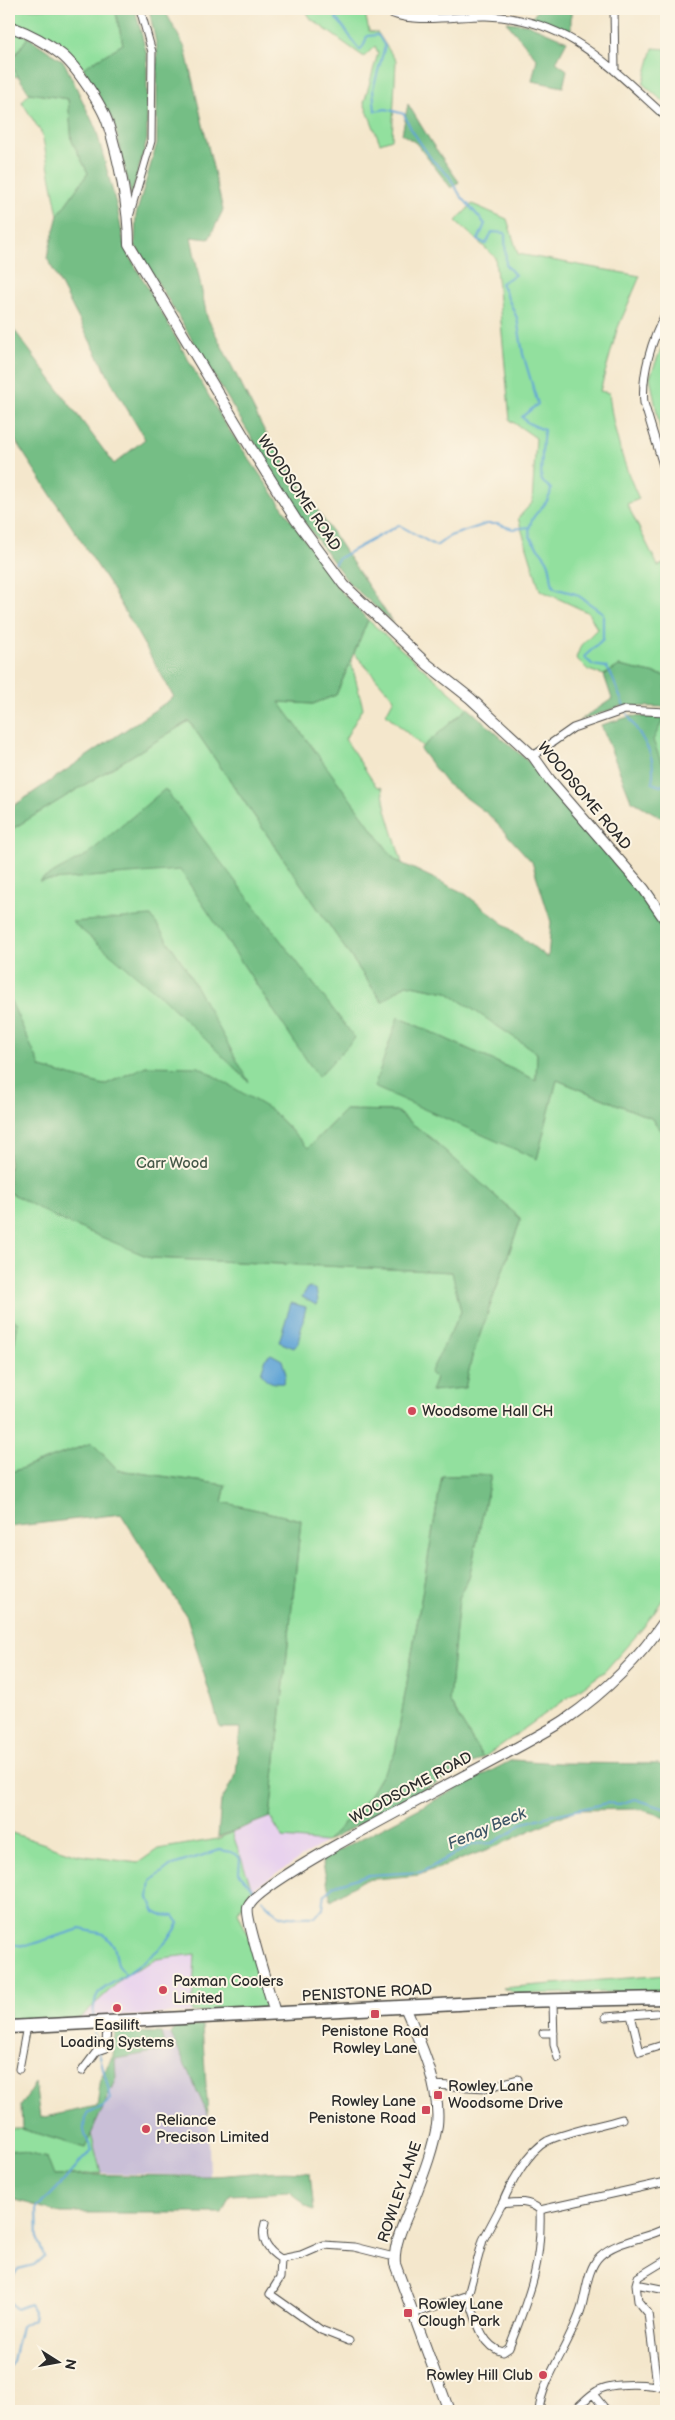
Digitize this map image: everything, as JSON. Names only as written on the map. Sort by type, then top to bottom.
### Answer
[{"type":"highway","name":"PENISTONE ROAD","points":[[9,2027],[276,2013],[666,1998]]},
{"type":"street","points":[[129,218],[151,141],[152,52],[140,9]]},
{"type":"street","points":[[385,9],[388,12],[411,18],[486,16],[526,20],[569,36],[615,71],[666,117]]},
{"type":"street","points":[[614,9],[615,71]]},
{"type":"street","name":"WOODSOME ROAD","points":[[9,26],[43,41],[76,68],[108,122],[129,218],[129,244],[276,489],[344,585],[427,664],[470,698],[533,756],[550,780],[644,889],[666,921]]},
{"type":"street","points":[[666,313],[651,350],[642,392],[666,475]]},
{"type":"street","points":[[533,756],[573,728],[625,710],[666,712]]},
{"type":"street","name":"WOODSOME ROAD","points":[[276,2013],[255,1938],[248,1922],[247,1912],[252,1899],[321,1852],[510,1753],[564,1720],[624,1672],[645,1649],[666,1619]]},
{"type":"street","points":[[553,2001],[554,2033],[558,2058]]},
{"type":"street","name":"ROWLEY LANE","points":[[406,2008],[428,2062],[433,2085],[437,2124],[429,2158],[398,2240],[394,2257],[398,2278],[449,2411]]},
{"type":"street","points":[[606,2017],[656,2013]]},
{"type":"street","points":[[631,2015],[640,2052],[666,2044]]},
{"type":"street","points":[[82,2071],[99,2050],[106,2048],[106,2022]]},
{"type":"street","points":[[19,2070],[28,2026]]},
{"type":"street","points":[[543,2033],[554,2033]]},
{"type":"street","points":[[433,2085],[486,2088],[518,2079]]},
{"type":"street","points":[[502,2204],[518,2201],[531,2203],[540,2210],[541,2233],[535,2281],[509,2348],[503,2352],[493,2350],[484,2338],[468,2295],[483,2240],[510,2184],[529,2158],[546,2142],[622,2119]]},
{"type":"street","points":[[540,2210],[666,2182]]},
{"type":"street","points":[[265,2223],[263,2237],[266,2247],[281,2259],[301,2255],[324,2245],[354,2247],[394,2257]]},
{"type":"street","points":[[539,2411],[540,2401],[546,2384],[577,2324],[587,2285],[596,2261],[604,2252],[666,2228]]},
{"type":"street","points":[[281,2259],[280,2278],[270,2294],[321,2330],[349,2341]]},
{"type":"street","points":[[657,2385],[648,2313],[638,2301],[636,2284],[638,2277],[666,2260]]},
{"type":"street","points":[[636,2284],[666,2290]]},
{"type":"street","points":[[413,2314],[468,2295]]},
{"type":"street","points":[[573,2411],[599,2390],[618,2385],[657,2385],[666,2389]]},
{"type":"street","points":[[593,2394],[607,2411]]},
{"type":"shaded area","points":[[270,1817],[283,1838],[326,1842],[252,1889],[232,1832]]},
{"type":"shaded area","points":[[196,1954],[192,2012],[79,2019],[130,1971],[157,1959]]},
{"type":"shaded area","points":[[161,2033],[171,2034],[208,2115],[210,2176],[101,2173],[91,2134],[116,2078],[115,2059],[165,2050]]},
{"type":"green space","points":[[9,9],[115,9],[123,44],[83,68],[62,45],[9,22]]},
{"type":"green space","points":[[115,9],[135,9],[147,55],[147,140],[131,196],[114,122],[83,68],[123,44]]},
{"type":"green space","points":[[149,9],[164,9],[185,48],[223,210],[209,239],[191,237],[207,317],[265,432],[393,623],[348,582],[296,511],[135,245],[136,215],[157,143],[157,48]]},
{"type":"green space","points":[[305,9],[368,9],[365,13],[369,31],[378,33],[396,61],[392,139],[380,143],[364,103],[378,53],[375,46],[364,57],[311,19]]},
{"type":"green space","points":[[538,9],[571,9],[571,32],[531,20]]},
{"type":"green space","points":[[506,22],[527,24],[567,41],[556,62],[567,70],[563,87],[532,81],[537,59]]},
{"type":"green space","points":[[9,28],[28,37],[10,63],[19,77],[9,75]]},
{"type":"green space","points":[[28,37],[64,62],[96,129],[117,208],[125,248],[223,421],[338,588],[368,620],[336,695],[313,704],[279,702],[395,860],[464,893],[548,958],[551,922],[532,862],[488,814],[446,783],[420,749],[468,708],[541,773],[666,926],[666,1136],[651,1118],[557,1080],[537,1159],[374,1087],[398,1017],[536,1080],[537,1053],[447,992],[406,984],[382,1002],[189,721],[9,831],[9,809],[174,697],[108,582],[9,431],[9,323],[114,464],[145,439],[114,387],[47,258],[58,215],[88,173],[72,141],[68,99],[29,93],[10,63]]},
{"type":"green space","points":[[653,48],[666,49],[666,104],[643,84]]},
{"type":"green space","points":[[29,93],[68,99],[72,141],[88,173],[58,215],[42,134],[22,102]]},
{"type":"green space","points":[[408,104],[431,142],[459,182],[451,188],[416,143],[402,134]]},
{"type":"green space","points":[[472,204],[507,219],[518,254],[640,276],[617,330],[600,391],[609,393],[619,447],[639,499],[627,504],[658,566],[666,563],[666,676],[619,666],[604,675],[588,670],[576,658],[581,645],[597,629],[589,613],[540,590],[518,518],[532,503],[536,438],[510,420],[495,257],[456,221]]},
{"type":"green space","points":[[666,336],[666,460],[650,377]]},
{"type":"green space","points":[[368,620],[468,708],[423,747],[386,714],[394,699],[354,653]]},
{"type":"green space","points":[[351,661],[363,708],[345,739],[376,786],[382,788],[386,810],[402,863],[395,860],[278,702],[313,704],[336,695]]},
{"type":"green space","points":[[619,666],[666,676],[666,707],[621,706],[579,721],[612,699],[604,675]]},
{"type":"green space","points":[[632,716],[664,718],[653,740],[661,762],[666,767],[666,820],[631,800],[601,725]]},
{"type":"green space","points":[[664,718],[666,719],[666,757],[661,762],[652,740]]},
{"type":"green space","points":[[189,721],[382,1002],[406,984],[447,992],[537,1052],[536,1080],[398,1017],[537,1159],[557,1080],[651,1118],[666,1136],[666,1595],[643,1628],[604,1672],[483,1758],[449,1701],[459,1598],[469,1578],[491,1475],[442,1476],[395,1753],[367,1799],[326,1842],[283,1838],[270,1817],[301,1520],[222,1502],[226,1485],[118,1470],[92,1443],[9,1473],[9,1357],[12,1357],[18,1323],[9,1315],[9,1192],[151,1258],[453,1272],[461,1312],[431,1373],[436,1378],[432,1391],[465,1387],[472,1357],[521,1219],[433,1140],[396,1111],[345,1110],[308,1148],[271,1110],[146,1066],[104,1085],[40,1068],[9,997],[9,831]]},
{"type":"green space","points":[[165,789],[355,1038],[318,1077],[180,870],[39,881],[88,854]]},
{"type":"green space","points":[[151,916],[184,965],[249,1082],[162,997],[72,922]]},
{"type":"green space","name":"Carr Wood","points":[[9,997],[41,1068],[104,1085],[146,1066],[199,1067],[271,1110],[308,1148],[345,1110],[396,1111],[433,1140],[521,1219],[472,1357],[465,1388],[431,1391],[436,1379],[430,1373],[461,1312],[452,1272],[151,1258],[56,1218],[9,1192]]},
{"type":"green space","points":[[9,1315],[18,1323],[12,1357],[9,1357]]},
{"type":"green space","points":[[92,1443],[118,1470],[226,1485],[222,1502],[301,1520],[270,1817],[218,1837],[221,1801],[236,1775],[240,1728],[220,1728],[187,1617],[121,1514],[9,1527],[9,1473]]},
{"type":"green space","points":[[491,1475],[469,1578],[459,1598],[449,1701],[483,1758],[326,1842],[367,1799],[395,1753],[442,1476]]},
{"type":"green space","points":[[512,1760],[559,1763],[658,1764],[666,1767],[666,1817],[639,1809],[575,1810],[499,1845],[419,1875],[364,1880],[331,1900],[322,1859]]},
{"type":"green space","points":[[9,1832],[78,1855],[138,1863],[158,1849],[218,1839],[232,1832],[252,1889],[238,1912],[250,1940],[267,2008],[192,2012],[195,1954],[157,1959],[127,1974],[79,2019],[9,2021]]},
{"type":"green space","points":[[666,1975],[666,1990],[663,1991],[519,1994],[502,1988]]},
{"type":"green space","points":[[202,2026],[208,2115],[171,2034],[176,2027]]},
{"type":"green space","points":[[115,2032],[161,2033],[165,2050],[115,2059],[116,2078],[85,2148],[22,2129],[21,2106],[35,2083],[40,2118],[97,2106],[101,2077],[113,2056]]},
{"type":"green space","points":[[9,2129],[22,2129],[85,2148],[91,2134],[101,2173],[53,2176],[47,2158],[9,2149]]},
{"type":"green space","points":[[9,2149],[47,2158],[54,2176],[211,2176],[285,2171],[310,2173],[314,2211],[289,2192],[230,2195],[222,2213],[61,2213],[9,2198]]},
{"type":"water","points":[[308,1287],[316,1290],[318,1300],[316,1305],[302,1297]]},
{"type":"water","points":[[291,1303],[306,1307],[298,1343],[294,1348],[279,1342]]},
{"type":"water","points":[[271,1354],[282,1360],[286,1374],[283,1383],[270,1382],[261,1373],[266,1358]]},
{"type":"waterway","points":[[340,9],[336,19],[360,50],[367,36],[378,35],[385,46],[373,89],[375,111],[386,109],[404,114],[411,129],[432,160],[449,176],[460,195],[485,224],[478,240],[486,244],[492,232],[505,233],[506,265],[515,275],[501,283],[517,318],[523,354],[538,404],[522,417],[528,423],[544,430],[541,478],[551,489],[549,498],[533,518],[529,532],[533,542],[548,562],[554,588],[576,594],[603,613],[603,639],[584,657],[593,665],[606,667],[611,674],[625,709]]},
{"type":"waterway","points":[[334,564],[339,558],[399,525],[436,546],[450,536],[486,524],[497,524],[513,529],[529,527]]},
{"type":"waterway","points":[[627,713],[650,754],[653,772],[652,783],[660,786],[666,784]]},
{"type":"waterway","name":"Fenay Beck","points":[[262,1899],[281,1916],[315,1917],[323,1908],[325,1894],[333,1886],[367,1875],[422,1872],[473,1844],[492,1843],[512,1832],[520,1824],[607,1803],[619,1804],[635,1799],[666,1809]]},
{"type":"waterway","points":[[9,1944],[26,1946],[80,1929],[104,1934],[114,1946],[118,1965],[126,1975],[162,1946],[179,1923],[174,1916],[161,1915],[155,1912],[149,1898],[151,1881],[170,1866],[219,1850],[231,1852],[240,1858],[239,1873],[257,1894]]},
{"type":"waterway","points":[[93,2018],[95,2001],[101,1991],[126,1975]]},
{"type":"waterway","points":[[9,2283],[18,2269],[34,2265],[44,2256],[38,2241],[37,2207],[52,2194],[92,2150],[84,2131],[86,2117],[89,2112],[102,2107],[111,2099],[94,2033]]},
{"type":"waterway","points":[[9,2301],[16,2309],[30,2304],[34,2311],[33,2319],[21,2326],[13,2361],[9,2367]]},
{"type":"place","name":"Woodsome Hall CH","points":[[412,1411]]},
{"type":"place","name":"Paxman Coolers Limited","points":[[163,1990]]},
{"type":"place","name":"Easilift Loading Systems","points":[[117,2008]]},
{"type":"place","name":"Penistone Road Rowley Lane","points":[[375,2014]]},
{"type":"place","name":"Rowley Lane Woodsome Drive","points":[[438,2095]]},
{"type":"place","name":"Rowley Lane Penistone Road","points":[[426,2110]]},
{"type":"place","name":"Reliance Precison Limited","points":[[146,2129]]},
{"type":"place","name":"Rowley Lane Clough Park","points":[[408,2313]]},
{"type":"place","name":"Rowley Hill Club","points":[[543,2375]]}]
